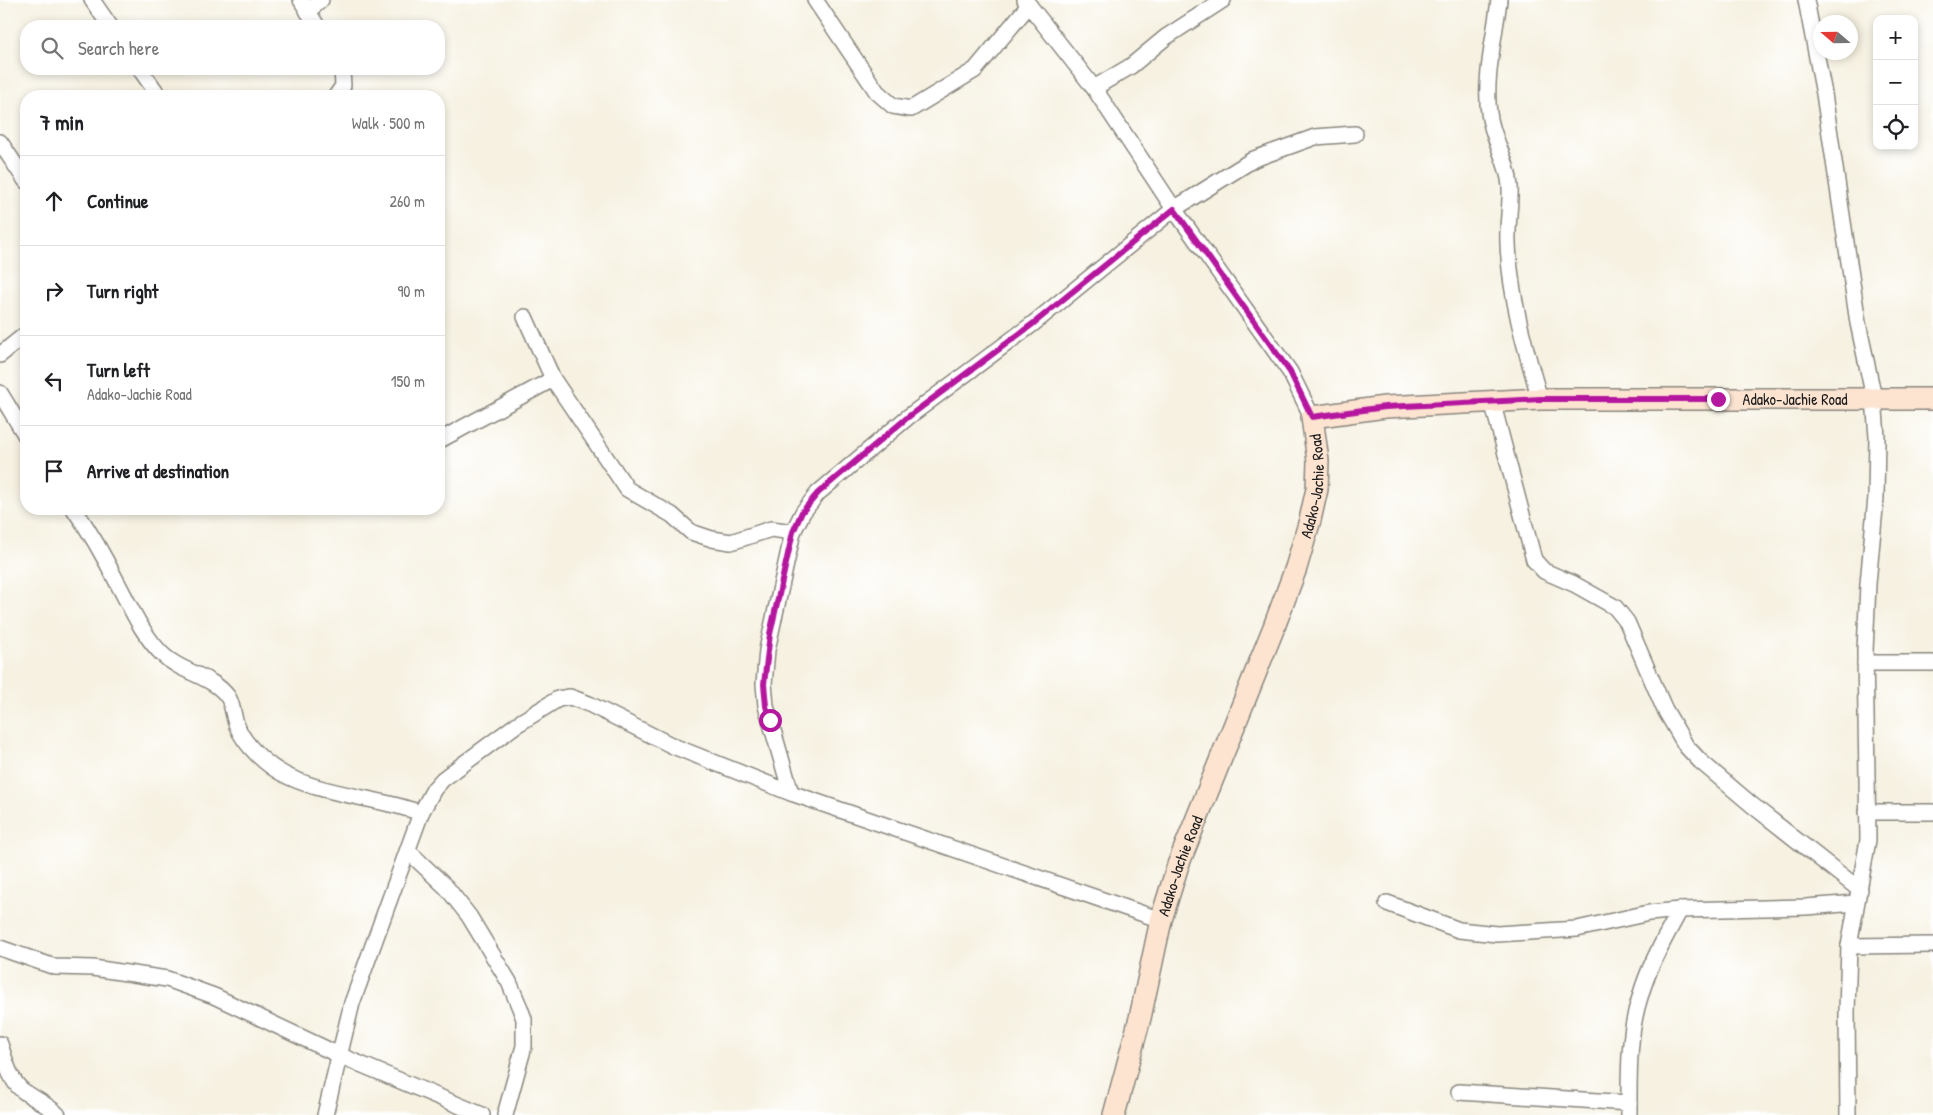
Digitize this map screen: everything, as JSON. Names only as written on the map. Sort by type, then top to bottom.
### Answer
[{"type":"street","points":[[92,0],[106,20]]},
{"type":"street","points":[[313,20],[304,6],[320,0]]},
{"type":"street","points":[[815,0],[878,92],[893,106],[912,108],[975,70],[1027,2],[1094,88],[1174,209],[1290,372],[1312,417]]},
{"type":"street","points":[[1094,88],[1131,66],[1166,37],[1224,0]]},
{"type":"street","points":[[1499,0],[1489,83],[1489,113],[1495,136],[1506,161],[1510,187],[1508,244],[1517,315],[1540,399]]},
{"type":"street","points":[[1806,0],[1824,94],[1858,323],[1874,398],[1877,437],[1876,497],[1868,584],[1865,663],[1868,840],[1849,946],[1846,1012],[1848,1115]]},
{"type":"street","points":[[144,75],[155,90]]},
{"type":"street","points":[[340,90],[342,86],[342,75]]},
{"type":"street","points":[[791,793],[766,706],[764,684],[767,650],[793,532],[802,512],[818,493],[908,417],[1034,323],[1174,209],[1254,159],[1315,137],[1354,134]]},
{"type":"street","points":[[0,142],[20,172]]},
{"type":"street","points":[[525,317],[553,379],[627,489],[672,515],[691,532],[712,539],[731,542],[772,529],[793,532]]},
{"type":"street","points":[[0,355],[20,339]]},
{"type":"street","points":[[445,437],[553,379]]},
{"type":"street","points":[[0,393],[20,426]]},
{"type":"street","name":"Adako-Jachie Road","points":[[1114,1115],[1140,1018],[1161,920],[1178,865],[1296,568],[1317,489],[1318,461],[1312,417],[1385,407],[1540,399],[1933,399]]},
{"type":"street","points":[[1492,401],[1534,560],[1544,570],[1574,584],[1614,607],[1627,622],[1664,708],[1686,746],[1858,896]]},
{"type":"street","points":[[78,515],[99,548],[141,627],[162,654],[178,666],[219,688],[229,699],[236,726],[247,745],[285,775],[314,787],[398,805],[421,813]]},
{"type":"street","points":[[1865,663],[1933,663]]},
{"type":"street","points":[[325,1115],[352,1004],[421,813],[434,789],[443,779],[516,725],[558,699],[570,697],[673,746],[791,793],[1161,920]]},
{"type":"street","points":[[1867,812],[1933,812]]},
{"type":"street","points":[[408,851],[447,888],[469,916],[509,982],[520,1008],[524,1020],[524,1046],[505,1115]]},
{"type":"street","points":[[1387,904],[1458,930],[1498,934],[1577,929],[1649,913],[1680,910],[1806,907],[1858,896]]},
{"type":"street","points":[[1459,1092],[1629,1109],[1633,1031],[1639,998],[1655,955],[1680,910]]},
{"type":"street","points":[[1849,946],[1933,945]]},
{"type":"street","points":[[0,948],[56,967],[93,968],[167,979],[214,996],[340,1056],[482,1115]]},
{"type":"street","points":[[0,1044],[9,1072],[22,1090],[39,1099],[58,1115]]},
{"type":"route","points":[[770,720],[766,706],[764,684],[767,650],[793,532],[802,512],[818,493],[908,417],[1034,323],[1174,209],[1290,372],[1312,417],[1385,407],[1540,399],[1718,399]]}]
